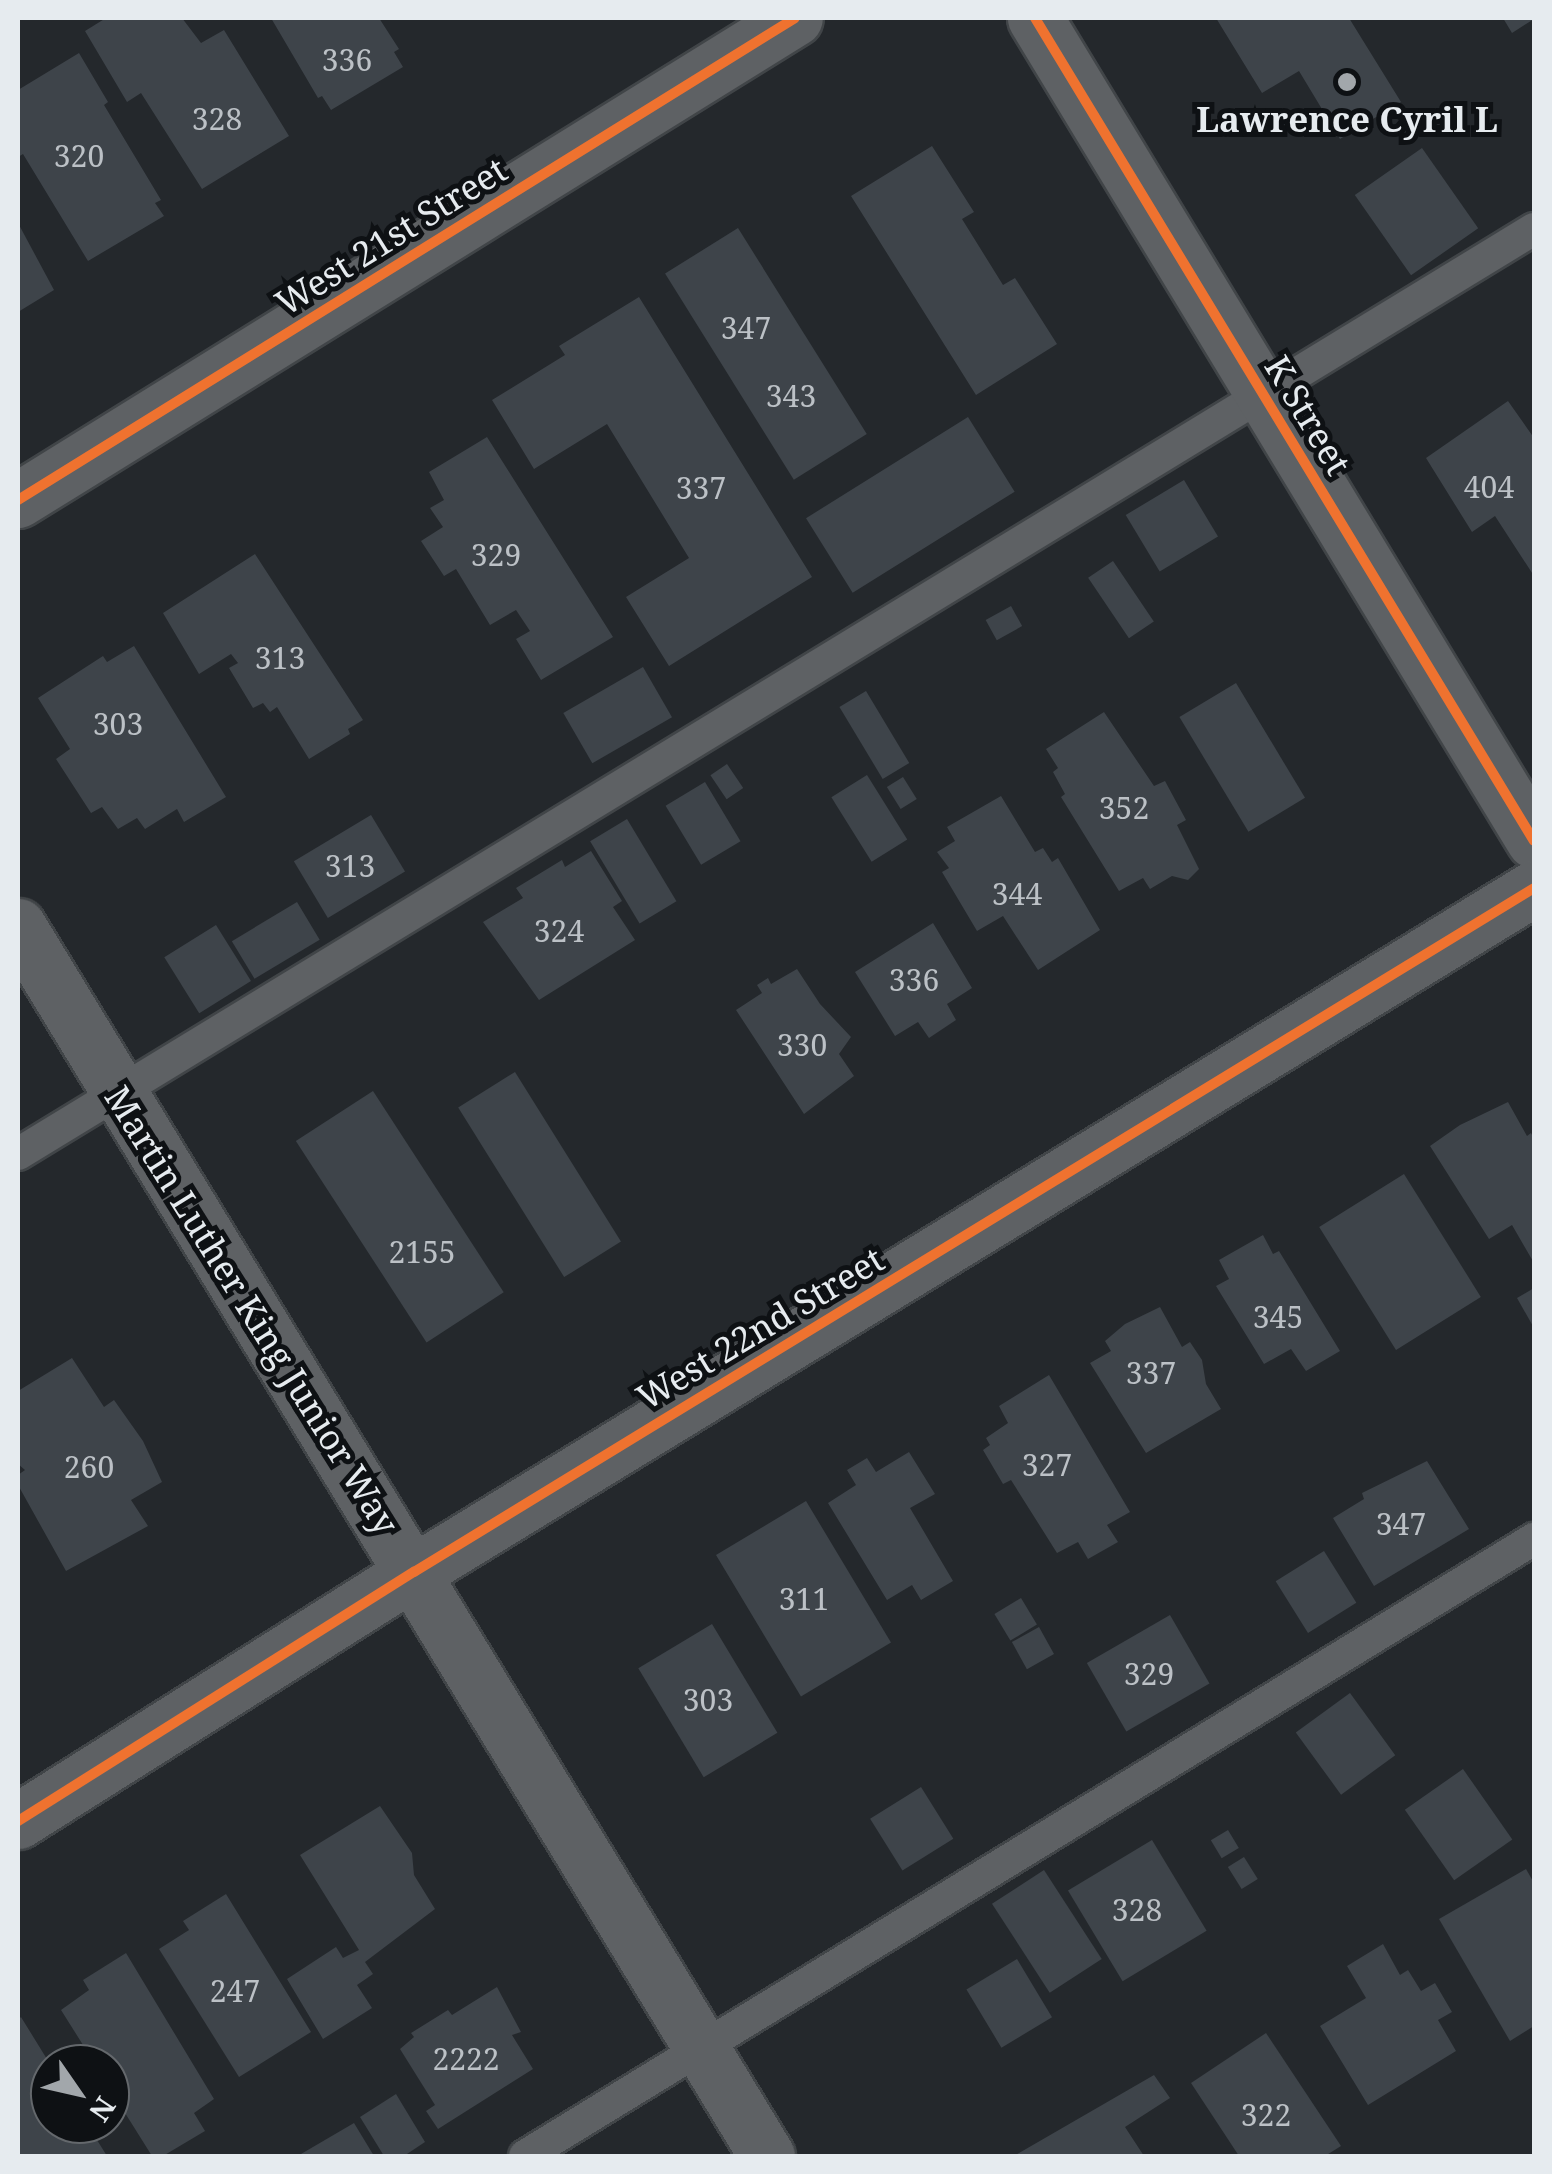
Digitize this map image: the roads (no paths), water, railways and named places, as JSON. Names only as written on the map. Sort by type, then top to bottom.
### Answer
[{"type":"street","name":"West 21st Street","points":[[18,500],[794,18]]},
{"type":"street","name":"K Street","points":[[1035,18],[1534,842]]},
{"type":"street","name":"West 22nd Street","points":[[18,1821],[414,1572],[1534,888]]},
{"type":"street","name":"Martin Luther King Junior Way","points":[[18,926],[767,2156]]},
{"type":"lane","points":[[18,1154],[1265,397],[1534,228]]},
{"type":"lane","points":[[525,2156],[1534,1539]]},
{"type":"place","name":"Lawrence Cyril L","points":[[1347,82]]}]
